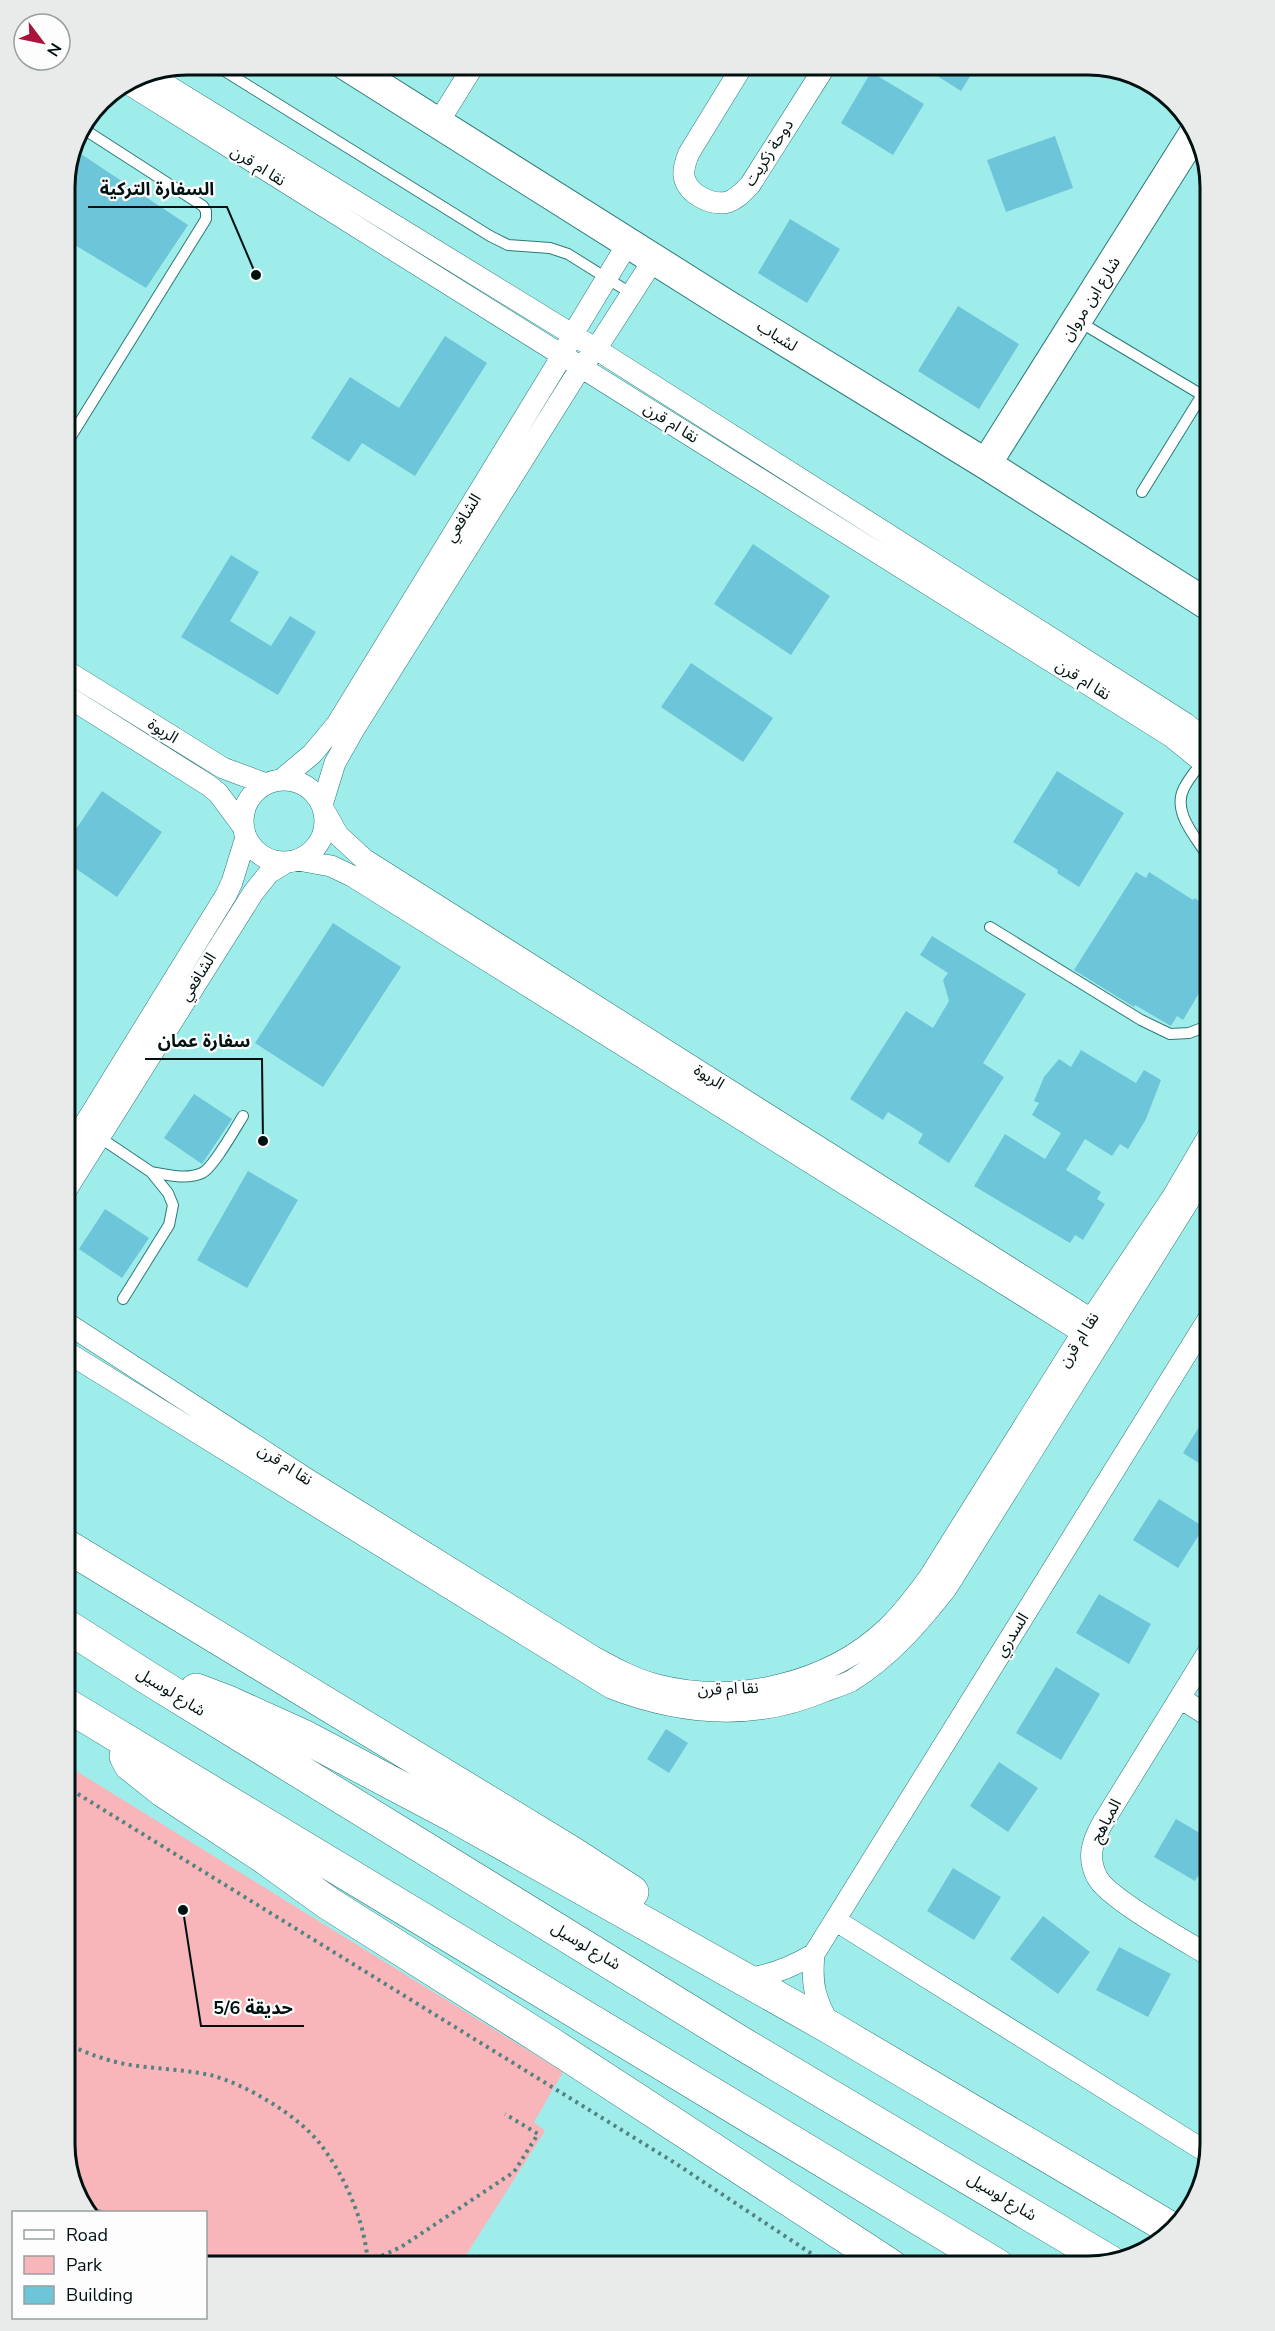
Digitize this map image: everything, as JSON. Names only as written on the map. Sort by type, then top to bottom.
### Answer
[{"type":"highway","points":[[75,1551],[572,1853],[668,1917],[678,1927],[685,1945]]},
{"type":"highway","name":"شارع لوسيل","points":[[75,1632],[741,2043],[1099,2255]]},
{"type":"highway","points":[[147,1678],[182,1685],[230,1703],[305,1737],[456,1817],[831,2028],[1165,2225]]},
{"type":"highway","points":[[75,1710],[981,2256]]},
{"type":"highway","points":[[115,1733],[130,1764],[164,1791],[328,1903],[551,2044],[874,2256]]},
{"type":"street","name":"لشباب","points":[[363,75],[1200,600]]},
{"type":"street","points":[[438,123],[468,75]]},
{"type":"street","name":"دوحة زكريت","points":[[737,75],[685,163],[684,176],[690,188],[702,198],[717,203],[739,196],[750,185],[820,75]]},
{"type":"street","name":"نقا ام قرن","points":[[158,79],[573,334],[1185,723],[1200,745]]},
{"type":"street","name":"نقا ام قرن","points":[[135,88],[1200,753]]},
{"type":"street","name":"شارع ابن مروان","points":[[986,465],[1077,321],[1192,147]]},
{"type":"street","name":"الشافعي","points":[[274,782],[312,754],[336,723],[562,356],[628,243]]},
{"type":"street","name":"الشافعي","points":[[323,808],[335,763],[353,730],[581,367],[596,349],[654,259]]},
{"type":"street","name":"الربوة","points":[[75,676],[223,768],[274,782]]},
{"type":"street","name":"الربوة","points":[[75,701],[208,785],[218,793],[245,832]]},
{"type":"street","points":[[294,781],[306,786],[315,794],[323,808],[325,822],[323,835],[317,846],[309,854],[291,861],[273,861],[262,856],[252,848],[245,832],[244,815],[248,802],[256,792],[274,782],[294,781]]},
{"type":"street","name":"الربوة","points":[[323,808],[338,835],[364,859],[1095,1331]]},
{"type":"street","name":"الشافعي","points":[[75,1140],[226,895],[232,882],[245,832]]},
{"type":"street","name":"الشافعي","points":[[75,1176],[253,893],[269,873],[291,861]]},
{"type":"street","name":"الربوة","points":[[291,861],[331,866],[352,876],[1095,1331]]},
{"type":"street","name":"نقا ام قرن","points":[[75,1357],[611,1688],[659,1704],[688,1710],[717,1712],[765,1708],[810,1698],[851,1681],[908,1635],[946,1588],[1200,1150]]},
{"type":"street","name":"نقا ام قرن","points":[[75,1328],[307,1479],[594,1658],[622,1673],[656,1685],[698,1692],[764,1688],[802,1678],[850,1655],[886,1629],[904,1611],[1200,1181]]},
{"type":"street","name":"السدري","points":[[831,2028],[815,1998],[814,1954],[1200,1332]]},
{"type":"street","name":"المباهج","points":[[1200,1665],[1094,1839],[1092,1863],[1097,1878],[1113,1895],[1200,1950]]},
{"type":"street","points":[[1180,1698],[1200,1711]]},
{"type":"street","points":[[835,1920],[1200,2148]]},
{"type":"street","points":[[745,1979],[766,1976],[798,1964],[814,1954]]},
{"type":"lane","points":[[233,75],[490,236],[508,245],[550,248],[568,254],[632,294]]},
{"type":"lane","points":[[75,430],[206,219],[203,206],[89,133]]},
{"type":"lane","points":[[1077,321],[1200,394]]},
{"type":"lane","points":[[1142,492],[1200,398]]},
{"type":"lane","points":[[1200,767],[1184,787],[1179,801],[1182,816],[1200,844]]},
{"type":"lane","points":[[990,927],[1141,1020],[1170,1034],[1189,1033],[1200,1029]]},
{"type":"lane","points":[[151,1172],[173,1176],[201,1173],[210,1165],[243,1116]]},
{"type":"lane","points":[[99,1137],[151,1172],[168,1193],[173,1212],[169,1225],[123,1299]]},
{"type":"path","points":[[75,1793],[675,2163],[815,2256]]},
{"type":"path","points":[[75,2047],[126,2064],[174,2068],[213,2076],[244,2088],[273,2104],[299,2123],[320,2143],[338,2169],[357,2213],[366,2243],[367,2256]]},
{"type":"path","points":[[384,2256],[401,2247],[514,2172],[538,2134],[505,2114]]},
{"type":"green space","points":[[75,1770],[563,2072],[534,2122],[545,2131],[465,2256],[207,2256],[207,2211],[97,2211],[90,2200],[79,2173],[75,2144]]},
{"type":"building","points":[[869,75],[876,75],[924,104],[893,155],[841,123]]},
{"type":"building","points":[[936,75],[971,75],[961,91]]},
{"type":"building","points":[[1055,136],[1073,188],[1006,212],[987,160]]},
{"type":"building","points":[[81,154],[188,225],[146,288],[75,245],[75,180]]},
{"type":"building","points":[[790,219],[840,249],[807,303],[758,273]]},
{"type":"building","points":[[958,306],[1019,344],[979,409],[918,371]]},
{"type":"building","points":[[445,336],[487,363],[415,476],[362,443],[349,462],[311,438],[350,377],[399,408]]},
{"type":"building","points":[[753,544],[830,596],[791,655],[714,604]]},
{"type":"building","points":[[231,555],[259,572],[230,621],[271,646],[290,616],[316,632],[278,695],[181,637]]},
{"type":"building","points":[[691,663],[773,718],[743,762],[661,707]]},
{"type":"building","points":[[1057,771],[1124,813],[1079,887],[1057,873],[1058,870],[1013,842]]},
{"type":"building","points":[[102,791],[162,832],[117,897],[75,868],[75,830]]},
{"type":"building","points":[[1136,872],[1146,878],[1149,872],[1193,900],[1195,898],[1200,902],[1200,992],[1183,1020],[1177,1016],[1171,1026],[1135,1005],[1134,1007],[1074,970]]},
{"type":"building","points":[[333,923],[401,967],[323,1087],[255,1043]]},
{"type":"building","points":[[932,936],[1026,994],[983,1063],[1004,1077],[949,1163],[918,1143],[923,1134],[888,1112],[883,1120],[850,1099],[906,1011],[933,1028],[949,1001],[943,980],[948,973],[920,955]]},
{"type":"building","points":[[1081,1050],[1136,1083],[1144,1070],[1161,1080],[1146,1119],[1128,1149],[1120,1144],[1112,1156],[1085,1139],[1066,1170],[1101,1192],[1097,1199],[1105,1204],[1083,1240],[1075,1235],[1070,1243],[974,1186],[1005,1134],[1045,1159],[1061,1133],[1032,1115],[1039,1103],[1034,1101],[1044,1077],[1059,1059],[1071,1067]]},
{"type":"building","points":[[194,1094],[232,1119],[202,1164],[164,1138]]},
{"type":"building","points":[[248,1171],[298,1200],[247,1288],[197,1260]]},
{"type":"building","points":[[105,1209],[149,1238],[122,1278],[79,1249]]},
{"type":"building","points":[[1200,1425],[1200,1464],[1183,1453]]},
{"type":"building","points":[[1159,1499],[1200,1525],[1200,1533],[1178,1568],[1133,1540]]},
{"type":"building","points":[[1099,1594],[1151,1624],[1129,1664],[1076,1633]]},
{"type":"building","points":[[1056,1667],[1100,1694],[1061,1760],[1016,1733]]},
{"type":"building","points":[[666,1729],[688,1743],[669,1773],[647,1759]]},
{"type":"building","points":[[999,1762],[1038,1788],[1008,1832],[970,1806]]},
{"type":"building","points":[[1176,1819],[1200,1833],[1200,1872],[1195,1881],[1154,1857]]},
{"type":"building","points":[[953,1868],[1001,1897],[974,1940],[927,1911]]},
{"type":"building","points":[[1043,1916],[1090,1952],[1058,1994],[1010,1959]]},
{"type":"building","points":[[1119,1947],[1171,1974],[1148,2017],[1096,1990]]},
{"type":"place","name":"السفارة التركية","points":[[256,275]]},
{"type":"place","name":"سفارة عمان","points":[[263,1141]]},
{"type":"place","name":"حديقة 5/6","points":[[183,1910]]}]
